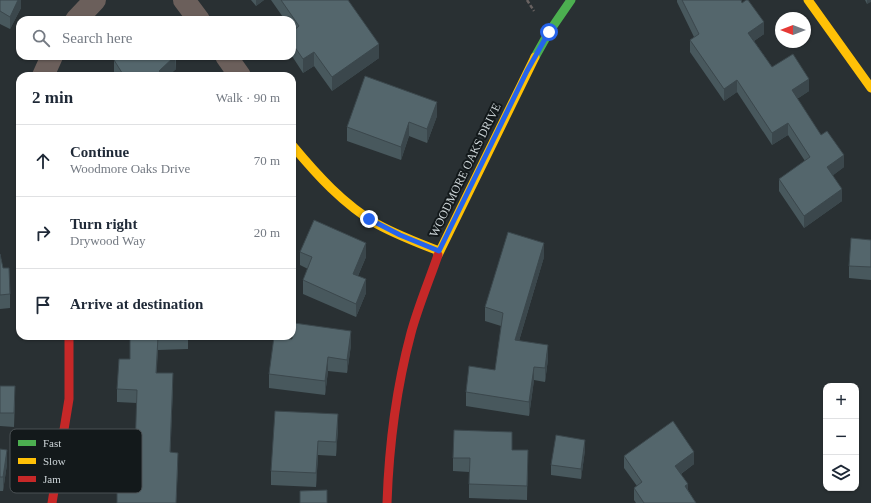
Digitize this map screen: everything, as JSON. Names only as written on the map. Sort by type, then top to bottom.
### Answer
[{"type":"street","points":[[80,16],[95,0]]},
{"type":"street","points":[[184,0],[196,16]]},
{"type":"street","name":"WOODMORE OAKS DRIVE","points":[[387,503],[392,426],[400,379],[411,332],[439,251],[527,71],[549,32],[571,0]]},
{"type":"street","points":[[808,0],[871,88]]},
{"type":"street","points":[[45,72],[50,60]]},
{"type":"street","points":[[229,60],[237,72]]},
{"type":"street","points":[[296,150],[310,167],[342,198],[369,219],[400,235],[439,251]]},
{"type":"street","points":[[65,429],[70,399],[69,340]]},
{"type":"street","points":[[52,503],[54,493]]},
{"type":"building","points":[[0,0],[18,0],[10,17],[0,11]]},
{"type":"building","points":[[281,0],[348,0],[379,44],[332,77],[314,52],[303,59],[296,49],[296,29],[299,26],[296,22],[296,16],[292,16]]},
{"type":"building","points":[[682,0],[741,0],[742,3],[748,0],[764,22],[748,33],[772,67],[793,54],[809,79],[792,90],[821,135],[827,131],[844,155],[827,167],[842,189],[804,216],[779,179],[810,157],[788,123],[772,133],[737,80],[724,89],[690,40],[699,34]]},
{"type":"building","points":[[114,60],[171,60],[159,71],[160,72],[122,72]]},
{"type":"building","points":[[365,76],[437,102],[427,129],[409,122],[401,147],[347,127]]},
{"type":"building","points":[[314,220],[366,243],[353,274],[366,279],[356,304],[303,280],[312,257],[300,252]]},
{"type":"building","points":[[508,232],[544,243],[515,340],[548,345],[545,368],[534,367],[529,402],[466,392],[469,366],[495,370],[503,313],[485,307]]},
{"type":"building","points":[[851,238],[871,240],[871,267],[849,266]]},
{"type":"building","points":[[0,254],[3,268],[9,268],[10,294],[0,295]]},
{"type":"building","points":[[296,323],[351,331],[347,360],[328,357],[325,381],[269,374],[274,340],[296,340]]},
{"type":"building","points":[[130,340],[158,340],[156,373],[173,373],[170,452],[178,453],[176,503],[117,503],[117,493],[142,493],[142,429],[136,429],[137,390],[117,389],[119,359],[130,359]]},
{"type":"building","points":[[0,386],[15,386],[14,413],[0,413]]},
{"type":"building","points":[[275,411],[338,414],[336,442],[318,441],[316,473],[271,471]]},
{"type":"building","points":[[673,421],[694,452],[675,466],[688,484],[685,486],[696,503],[644,503],[634,488],[642,482],[624,456]]},
{"type":"building","points":[[454,430],[512,432],[512,450],[528,450],[527,486],[469,484],[470,458],[453,458]]},
{"type":"building","points":[[556,435],[585,440],[581,469],[551,465]]},
{"type":"building","points":[[0,449],[7,450],[3,477],[0,477]]},
{"type":"building","points":[[327,490],[327,503],[300,503],[300,491]]},
{"type":"traffic: fast","points":[[535,57],[549,32],[571,0]]},
{"type":"traffic: slow","points":[[808,0],[871,88]]},
{"type":"traffic: slow","points":[[438,255],[535,57]]},
{"type":"traffic: slow","points":[[296,150],[331,188],[365,216],[392,232],[439,251]]},
{"type":"traffic: jam","points":[[387,503],[389,460],[401,375],[414,323],[438,255]]},
{"type":"traffic: jam","points":[[64,429],[69,399],[69,340]]},
{"type":"traffic: jam","points":[[52,503],[54,493]]},
{"type":"route","points":[[369,219],[400,235],[439,251],[527,71],[549,32]]}]
